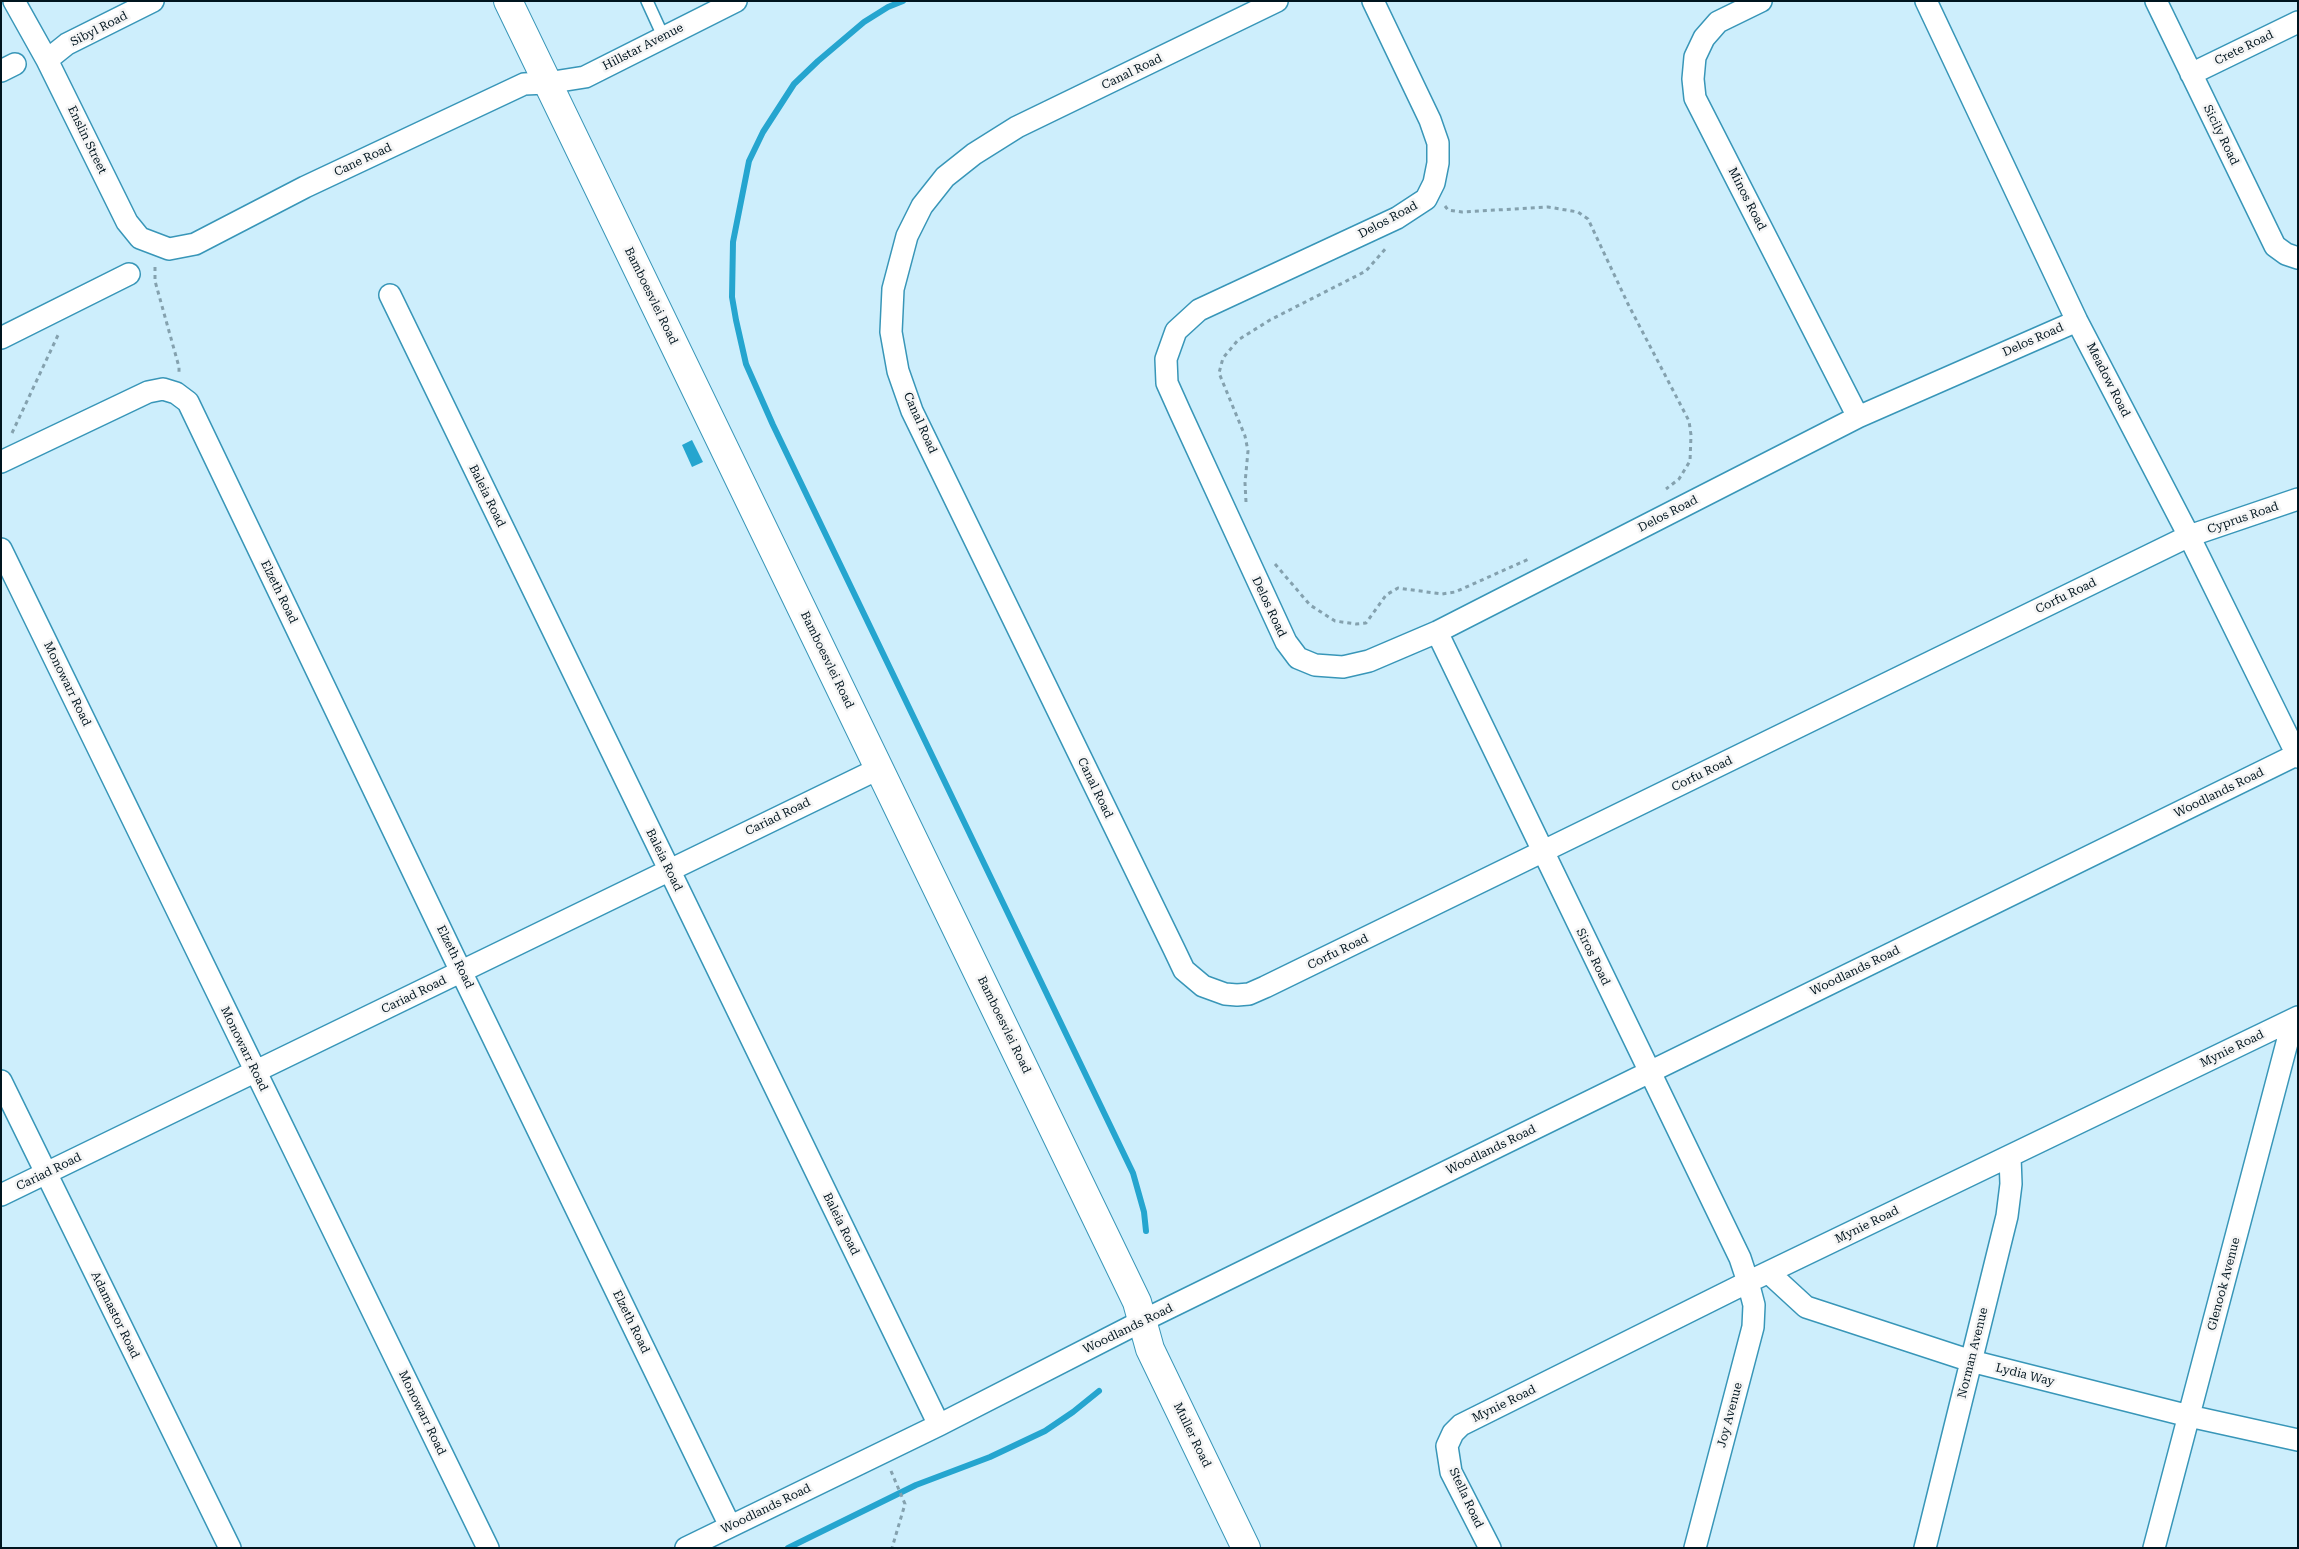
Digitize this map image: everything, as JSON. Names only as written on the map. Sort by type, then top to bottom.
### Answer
[{"type":"street","name":"Enslin Street","points":[[14,1],[47,60],[128,222],[140,238],[153,244]]},
{"type":"street","name":"Sibyl Road","points":[[47,60],[67,44],[153,1]]},
{"type":"street","name":"Bamboesvlei Road","points":[[508,1],[1137,1302],[1142,1321]]},
{"type":"street","name":"Hillstar Avenue","points":[[547,83],[585,77],[736,1]]},
{"type":"street","name":"Canal Road","points":[[1211,990],[1203,986],[1184,970],[912,411],[898,371],[891,332],[893,289],[907,236],[922,206],[945,177],[974,154],[1017,127],[1276,1]]},
{"type":"street","name":"Delos Road","points":[[1373,1],[1430,120],[1438,142],[1438,163],[1432,187],[1426,200],[1397,218],[1199,310],[1176,331],[1166,359],[1167,382],[1180,412],[1286,642],[1298,658],[1315,665],[1343,667],[1369,661],[1436,632],[1858,417],[2077,321]]},
{"type":"street","name":"Minos Road","points":[[1761,1],[1718,22],[1704,38],[1696,57],[1694,71],[1696,98],[1858,417]]},
{"type":"street","name":"Meadow Road","points":[[1926,1],[2077,321],[2189,536],[2297,755]]},
{"type":"street","name":"Sicily Road","points":[[2156,1],[2276,246],[2286,254],[2298,258]]},
{"type":"street","name":"Crete Road","points":[[2191,74],[2298,22]]},
{"type":"street","name":"Cane Road","points":[[153,244],[170,248],[195,244],[305,188],[524,84],[547,83]]},
{"type":"street","points":[[1,338],[129,274]]},
{"type":"street","name":"Baleia Road","points":[[390,295],[939,1425]]},
{"type":"street","points":[[1,462],[148,392],[164,389],[176,393]]},
{"type":"street","name":"Elzeth Road","points":[[176,393],[188,402],[461,972],[730,1526]]},
{"type":"street","name":"Cyprus Road","points":[[2189,536],[2298,499]]},
{"type":"street","name":"Corfu Road","points":[[1211,990],[1237,995],[1249,994],[1265,987],[2189,536]]},
{"type":"street","name":"Monowarr Road","points":[[1,549],[488,1548]]},
{"type":"street","name":"Siros Road","points":[[1436,632],[1740,1258],[1748,1282]]},
{"type":"street","name":"Woodlands Road","points":[[686,1548],[709,1543],[730,1526],[939,1425],[1142,1321],[2297,755]]},
{"type":"street","name":"Cariad Road","points":[[1,1195],[256,1073],[880,768]]},
{"type":"street","name":"Mynie Road","points":[[1447,1446],[1453,1433],[1461,1425],[1748,1282],[2295,1019]]},
{"type":"street","name":"Glenook Avenue","points":[[2154,1548],[2295,1019]]},
{"type":"street","name":"Adamastor Road","points":[[1,1081],[230,1548]]},
{"type":"street","name":"Norman Avenue","points":[[1925,1548],[2007,1216],[2011,1184],[2010,1157]]},
{"type":"street","name":"Lydia Way","points":[[1769,1273],[1806,1307],[1971,1361],[2189,1416],[2298,1440]]},
{"type":"street","name":"Joy Avenue","points":[[1695,1548],[1753,1328],[1754,1305],[1748,1282]]},
{"type":"street","name":"Muller Road","points":[[1142,1321],[1150,1349],[1246,1548]]},
{"type":"street","name":"Stella Road","points":[[1447,1446],[1451,1472],[1490,1548]]},
{"type":"lane","points":[[647,1],[664,36]]},
{"type":"path","points":[[1432,187],[1448,210],[1462,212],[1548,207],[1578,212],[1588,219],[1628,304],[1688,421],[1691,435],[1690,462],[1679,479],[1665,490]]},
{"type":"path","points":[[1246,505],[1244,483],[1248,451],[1245,436],[1219,374],[1224,358],[1238,340],[1270,320],[1366,271],[1383,254],[1390,242]]},
{"type":"path","points":[[153,244],[155,281],[179,367],[176,393]]},
{"type":"path","points":[[10,437],[63,325]]},
{"type":"path","points":[[1270,555],[1275,564],[1310,606],[1335,621],[1356,624],[1366,622],[1386,595],[1398,588],[1442,594],[1455,592],[1531,558]]},
{"type":"path","points":[[892,1548],[905,1504],[895,1481]]},
{"type":"water","points":[[692,440],[703,462],[692,467],[682,445]]},
{"type":"waterway","points":[[903,1],[888,7],[864,22],[818,61],[794,84],[763,132],[749,161],[733,242],[732,297],[736,320],[746,364],[773,425],[1133,1173],[1144,1212],[1146,1231]]},
{"type":"waterway","points":[[788,1548],[916,1485],[990,1457],[1045,1431],[1099,1391]]}]
